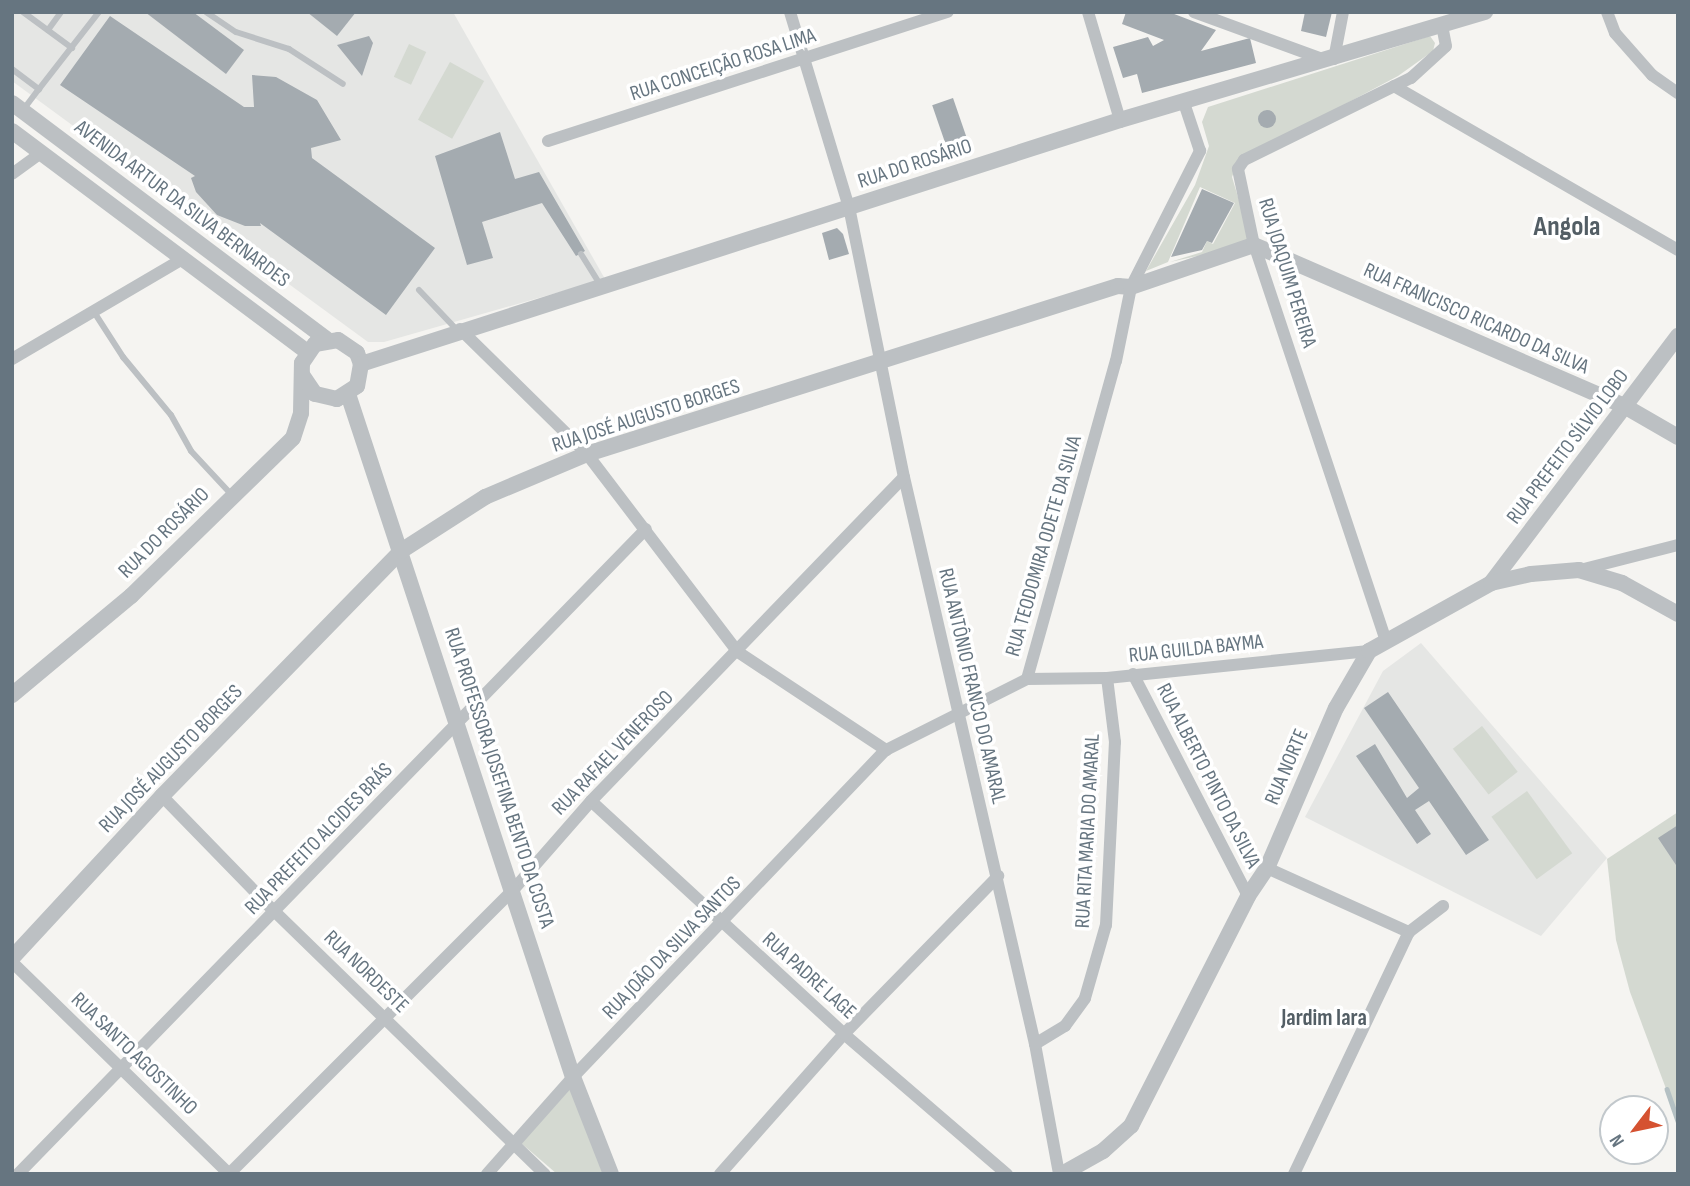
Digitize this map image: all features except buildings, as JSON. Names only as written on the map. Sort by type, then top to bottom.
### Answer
[{"type":"street","name":"RUA ANTÔNIO FRANCO DO AMARAL","points":[[790,12],[849,207],[884,362],[904,477],[998,876],[1061,1174]]},
{"type":"street","name":"RUA CONCEIÇÃO ROSA LIMA","points":[[548,141],[948,12]]},
{"type":"street","points":[[1088,12],[1120,120]]},
{"type":"street","points":[[1194,12],[1331,60],[1343,12]]},
{"type":"street","name":"RUA DO ROSÁRIO","points":[[361,364],[458,329],[1120,120],[1331,60],[1485,12]]},
{"type":"street","points":[[1607,12],[1615,33],[1652,75],[1678,93]]},
{"type":"street","name":"RUA JOAQUIM PEREIRA","points":[[1387,641],[1254,245],[1238,176],[1244,160],[1411,78],[1446,47],[1442,25]]},
{"type":"street","points":[[1394,86],[1678,250]]},
{"type":"street","name":"RUA TEODOMIRA ODETE DA SILVA","points":[[886,750],[957,711],[1027,679],[1116,361],[1131,287],[1200,151],[1184,103]]},
{"type":"street","name":"AVENIDA ARTUR DA SILVA BERNARDES","points":[[18,107],[326,339]]},
{"type":"street","name":"AVENIDA ARTUR DA SILVA BERNARDES","points":[[12,131],[307,352]]},
{"type":"street","points":[[12,174],[42,152]]},
{"type":"street","name":"RUA JOSÉ AUGUSTO BORGES","points":[[12,960],[163,796],[401,551],[485,497],[587,454],[1118,286],[1131,287],[1254,245]]},
{"type":"street","name":"RUA FRANCISCO RICARDO DA SILVA","points":[[1254,245],[1626,407],[1678,437]]},
{"type":"street","points":[[12,359],[184,258]]},
{"type":"street","points":[[458,329],[587,454],[738,652],[886,750]]},
{"type":"street","name":"RUA PREFEITO SÍLVIO LOBO","points":[[1491,583],[1678,335]]},
{"type":"street","points":[[326,339],[348,344],[361,364],[361,376],[348,394],[325,399],[306,386],[302,374],[307,352],[326,339]]},
{"type":"street","name":"RUA DO ROSÁRIO","points":[[12,695],[131,596],[232,494],[293,438],[301,413],[302,374]]},
{"type":"street","name":"RUA PROFESSORA JOSEFINA BENTO DA COSTA","points":[[348,394],[514,889],[573,1077],[611,1174]]},
{"type":"street","name":"RUA RAFAEL VENEROSO","points":[[229,1174],[514,889],[591,801],[738,652],[904,477]]},
{"type":"street","name":"RUA PREFEITO ALCIDES BRÁS","points":[[18,1174],[119,1067],[155,1036],[646,529]]},
{"type":"street","points":[[1369,651],[1491,583],[1579,570],[1678,545]]},
{"type":"street","points":[[1579,570],[1622,583],[1678,614]]},
{"type":"street","name":"RUA GUILDA BAYMA","points":[[1027,679],[1107,678],[1369,651]]},
{"type":"street","name":"RUA NORTE","points":[[1061,1174],[1103,1151],[1131,1126],[1248,896],[1267,868],[1336,708],[1369,651]]},
{"type":"street","name":"RUA ALBERTO PINTO DA SILVA","points":[[1133,674],[1248,896]]},
{"type":"street","name":"RUA RITA MARIA DO AMARAL","points":[[1035,1044],[1065,1026],[1085,998],[1106,925],[1115,743],[1107,678]]},
{"type":"street","name":"RUA JOÃO DA SILVA SANTOS","points":[[487,1174],[573,1077],[886,750]]},
{"type":"street","name":"RUA NORDESTE","points":[[163,796],[275,912],[545,1174]]},
{"type":"street","name":"RUA PADRE LAGE","points":[[591,801],[844,1034],[1007,1174]]},
{"type":"street","points":[[1267,868],[1409,932]]},
{"type":"street","points":[[720,1174],[844,1034],[998,876]]},
{"type":"street","points":[[1294,1174],[1409,932],[1443,906]]},
{"type":"street","name":"RUA SANTO AGOSTINHO","points":[[12,960],[229,1174]]},
{"type":"lane","points":[[23,12],[72,48]]},
{"type":"lane","points":[[48,30],[61,12]]},
{"type":"lane","points":[[18,107],[39,89],[99,12]]},
{"type":"lane","points":[[206,12],[236,32],[289,49],[343,84]]},
{"type":"lane","points":[[12,69],[39,89]]},
{"type":"lane","points":[[581,254],[600,285]]},
{"type":"lane","points":[[419,290],[458,329]]},
{"type":"lane","points":[[94,312],[123,358],[171,415],[191,451],[232,494]]},
{"type":"shaded area","points":[[12,12],[453,12],[605,279],[384,342],[368,342],[12,81]]},
{"type":"shaded area","points":[[1430,36],[1435,43],[1433,51],[1398,76],[1238,161],[1232,177],[1252,244],[1170,262],[1202,252],[1207,241],[1213,244],[1235,203],[1200,187],[1168,262],[1146,271],[1195,185],[1209,146],[1202,122],[1208,107]]},
{"type":"shaded area","points":[[409,44],[426,52],[411,85],[394,77]]},
{"type":"shaded area","points":[[450,62],[484,81],[452,139],[418,120]]},
{"type":"shaded area","points":[[1421,643],[1607,858],[1541,936],[1305,817],[1383,671]]},
{"type":"shaded area","points":[[1482,726],[1518,772],[1489,794],[1453,749]]},
{"type":"shaded area","points":[[1527,791],[1572,853],[1537,879],[1491,817]]},
{"type":"shaded area","points":[[1678,812],[1678,1121],[1630,992],[1616,940],[1607,859]]},
{"type":"shaded area","points":[[570,1089],[603,1174],[557,1174],[521,1143]]},
{"type":"waterway","points":[[1667,1089],[1678,1121]]},
{"type":"district","name":"Angola","points":[[1567,227]]},
{"type":"district","name":"Jardim Iara","points":[[1324,1018]]}]
